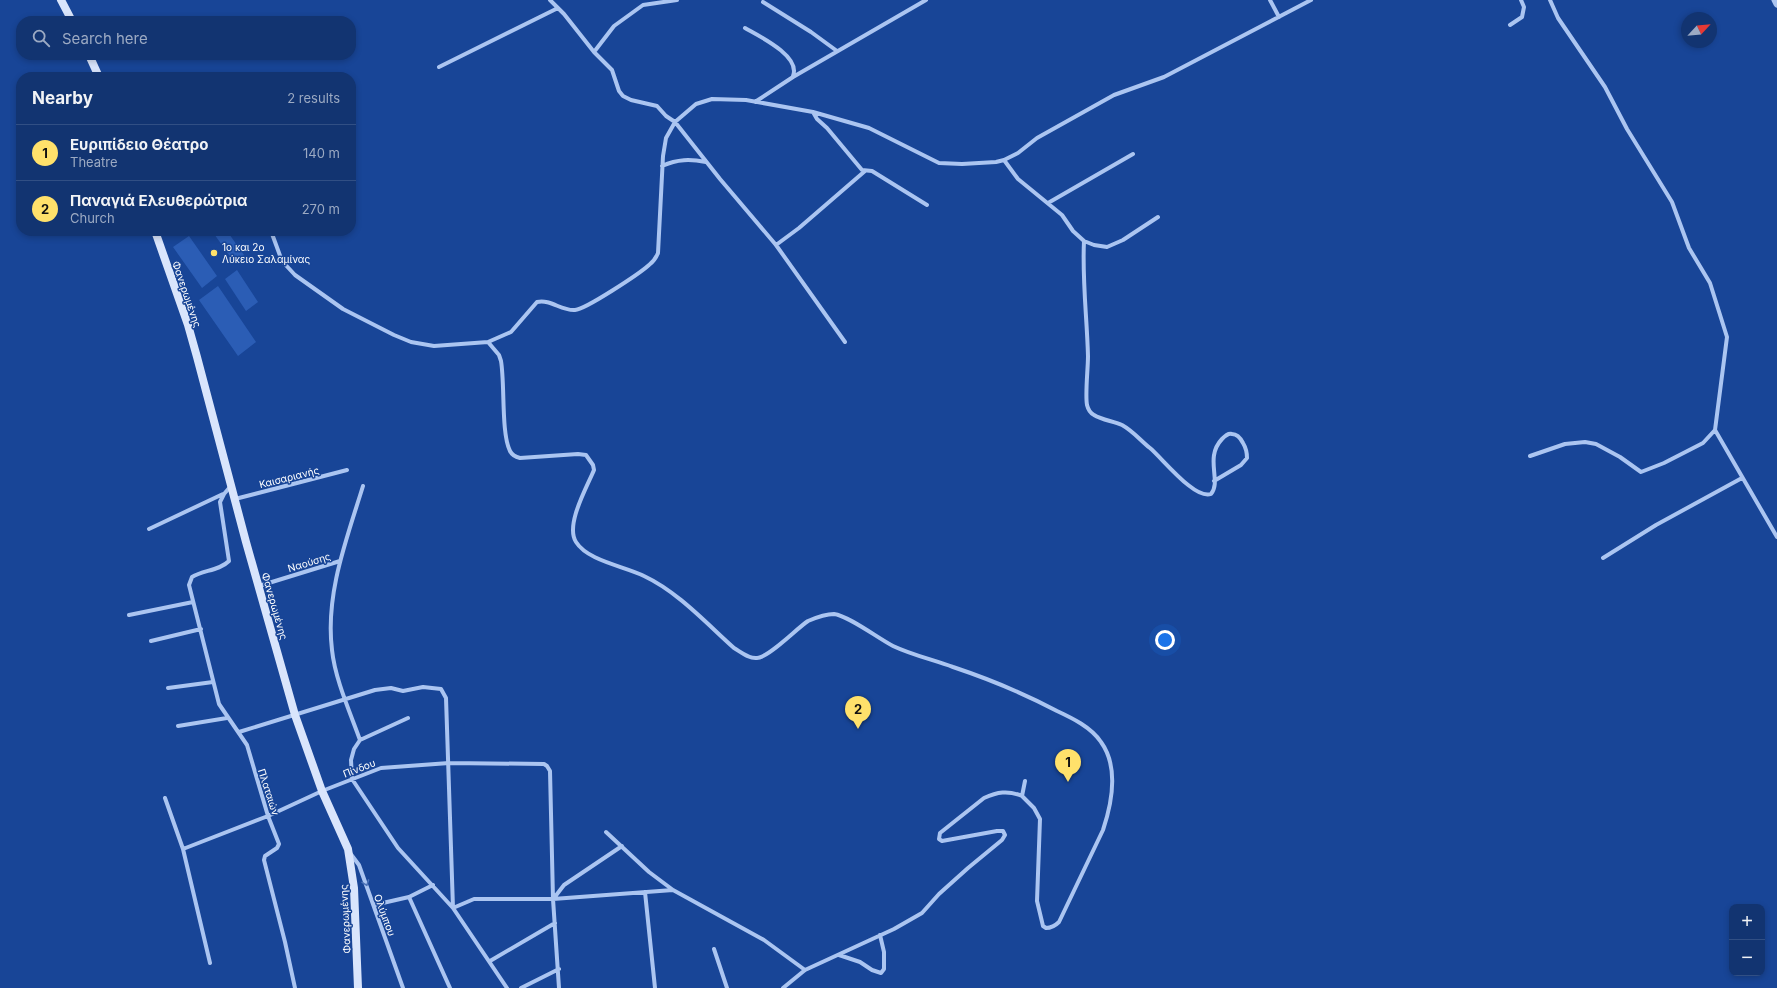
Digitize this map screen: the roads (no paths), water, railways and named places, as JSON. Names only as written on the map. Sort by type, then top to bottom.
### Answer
[{"type":"main road","points":[[61,0],[69,16]]},
{"type":"main road","points":[[91,60],[97,72]]},
{"type":"main road","name":"Φανερωμένης","points":[[157,236],[188,325],[295,715],[322,791],[348,849],[354,888],[358,988]]},
{"type":"street","points":[[550,0],[594,52],[612,70],[619,91],[623,96],[632,100],[657,106],[666,116],[675,122],[706,162],[776,245],[845,342]]},
{"type":"street","points":[[594,52],[614,26],[643,5],[677,0]]},
{"type":"street","points":[[755,102],[793,77],[926,0]]},
{"type":"street","points":[[1270,0],[1279,17]]},
{"type":"street","points":[[273,236],[282,261],[295,275],[343,309],[394,336],[434,346],[488,342],[511,332],[537,302],[546,301],[566,309],[580,310],[649,265],[658,253],[662,166],[666,138],[675,122],[696,104],[712,100],[729,99],[813,112],[869,128],[939,163],[962,164],[1004,160],[1076,115],[1114,95],[1164,77],[1311,0]]},
{"type":"street","points":[[1510,25],[1522,16],[1524,7],[1521,0]]},
{"type":"street","points":[[1530,456],[1565,444],[1586,442],[1596,444],[1641,472],[1664,463],[1703,443],[1715,430],[1727,337],[1710,283],[1689,248],[1672,202],[1627,129],[1605,87],[1558,18],[1550,0]]},
{"type":"street","points":[[1775,0],[1777,4]]},
{"type":"street","points":[[763,2],[812,32],[837,51]]},
{"type":"street","points":[[439,67],[558,8]]},
{"type":"street","points":[[745,28],[782,50],[793,66],[795,72],[793,77]]},
{"type":"street","points":[[813,112],[817,120],[864,171]]},
{"type":"street","points":[[1048,203],[1133,154]]},
{"type":"street","points":[[662,166],[681,160],[692,159],[706,162]]},
{"type":"street","points":[[1004,160],[1018,179],[1062,215],[1073,231],[1084,241],[1094,245],[1107,246],[1122,240],[1158,217]]},
{"type":"street","points":[[776,245],[799,228],[864,171],[872,171],[927,205]]},
{"type":"street","points":[[1084,241],[1083,262],[1087,309],[1088,361],[1087,406],[1094,416],[1122,425],[1130,430],[1158,455],[1182,480],[1203,495],[1211,494],[1214,491],[1213,458],[1216,447],[1226,435],[1230,433],[1234,434],[1243,442],[1247,458],[1241,465],[1214,481]]},
{"type":"street","points":[[488,342],[499,355],[501,361],[505,425],[511,453],[515,457],[520,458],[582,454],[586,455],[593,465],[594,470],[574,518],[573,532],[576,542],[593,556],[645,576],[671,593],[734,648],[745,655],[756,659],[762,657],[775,649],[787,637],[808,621],[834,614],[867,630],[894,646],[994,682],[1032,698],[1074,719],[1095,735],[1105,747],[1110,761],[1112,789],[1108,816],[1103,830],[1059,922],[1053,927],[1046,928],[1043,926],[1037,901],[1040,819],[1034,808],[1022,796],[1010,792],[993,794],[984,798],[940,833],[939,839],[942,841],[1003,831],[1005,835],[1002,840],[939,894],[922,913],[839,955],[805,970],[783,988]]},
{"type":"street","points":[[1715,430],[1777,537]]},
{"type":"street","name":"Καισαριανής","points":[[235,499],[347,470]]},
{"type":"street","points":[[1603,558],[1656,525],[1742,478]]},
{"type":"street","points":[[149,529],[224,494],[230,490],[231,486]]},
{"type":"street","points":[[360,740],[345,698],[334,660],[331,637],[331,610],[340,561],[363,486]]},
{"type":"street","name":"Πλαταιών","points":[[224,494],[220,502],[229,561],[224,566],[197,574],[192,577],[189,585],[219,704],[227,718],[239,732],[246,745],[268,816],[279,844],[277,848],[265,856],[264,860],[286,942],[295,988]]},
{"type":"street","name":"Ναούσης","points":[[259,586],[340,561]]},
{"type":"street","points":[[129,614],[193,602]]},
{"type":"street","points":[[152,641],[201,629]]},
{"type":"street","points":[[168,688],[213,682]]},
{"type":"street","points":[[239,732],[345,698],[375,690],[391,688],[404,691],[423,687],[441,689],[446,698],[453,908]]},
{"type":"street","points":[[178,726],[227,718]]},
{"type":"street","points":[[408,718],[360,740],[354,749],[351,760],[352,779],[398,848],[453,908],[507,988]]},
{"type":"street","name":"Πίνδου","points":[[183,849],[268,816],[322,791],[381,768],[449,763],[544,764],[550,771],[553,899]]},
{"type":"street","points":[[1022,796],[1025,781]]},
{"type":"street","points":[[165,798],[183,849],[210,963]]},
{"type":"street","points":[[606,832],[649,872],[673,890],[764,940],[805,970]]},
{"type":"street","points":[[559,988],[559,969],[553,899],[564,885],[622,846]]},
{"type":"street","name":"Ολύμπου","points":[[348,849],[359,865],[404,988]]},
{"type":"street","points":[[374,905],[409,897],[432,885]]},
{"type":"street","points":[[453,908],[474,899],[553,899],[673,890]]},
{"type":"street","points":[[645,892],[654,988]]},
{"type":"street","points":[[409,897],[450,988]]},
{"type":"street","points":[[490,961],[555,923]]},
{"type":"street","points":[[839,955],[860,962],[872,970],[881,973],[884,970],[884,952],[880,935]]},
{"type":"street","points":[[714,949],[727,988]]},
{"type":"street","points":[[521,988],[559,969]]},
{"type":"place","name":"1ο και 2ο Λύκειο Σαλαμίνας","points":[[214,253]]},
{"type":"place","name":"Παναγιά Ελευθερώτρια","points":[[858,729]]},
{"type":"place","name":"Ευριπίδειο Θέατρο","points":[[1068,782]]}]
